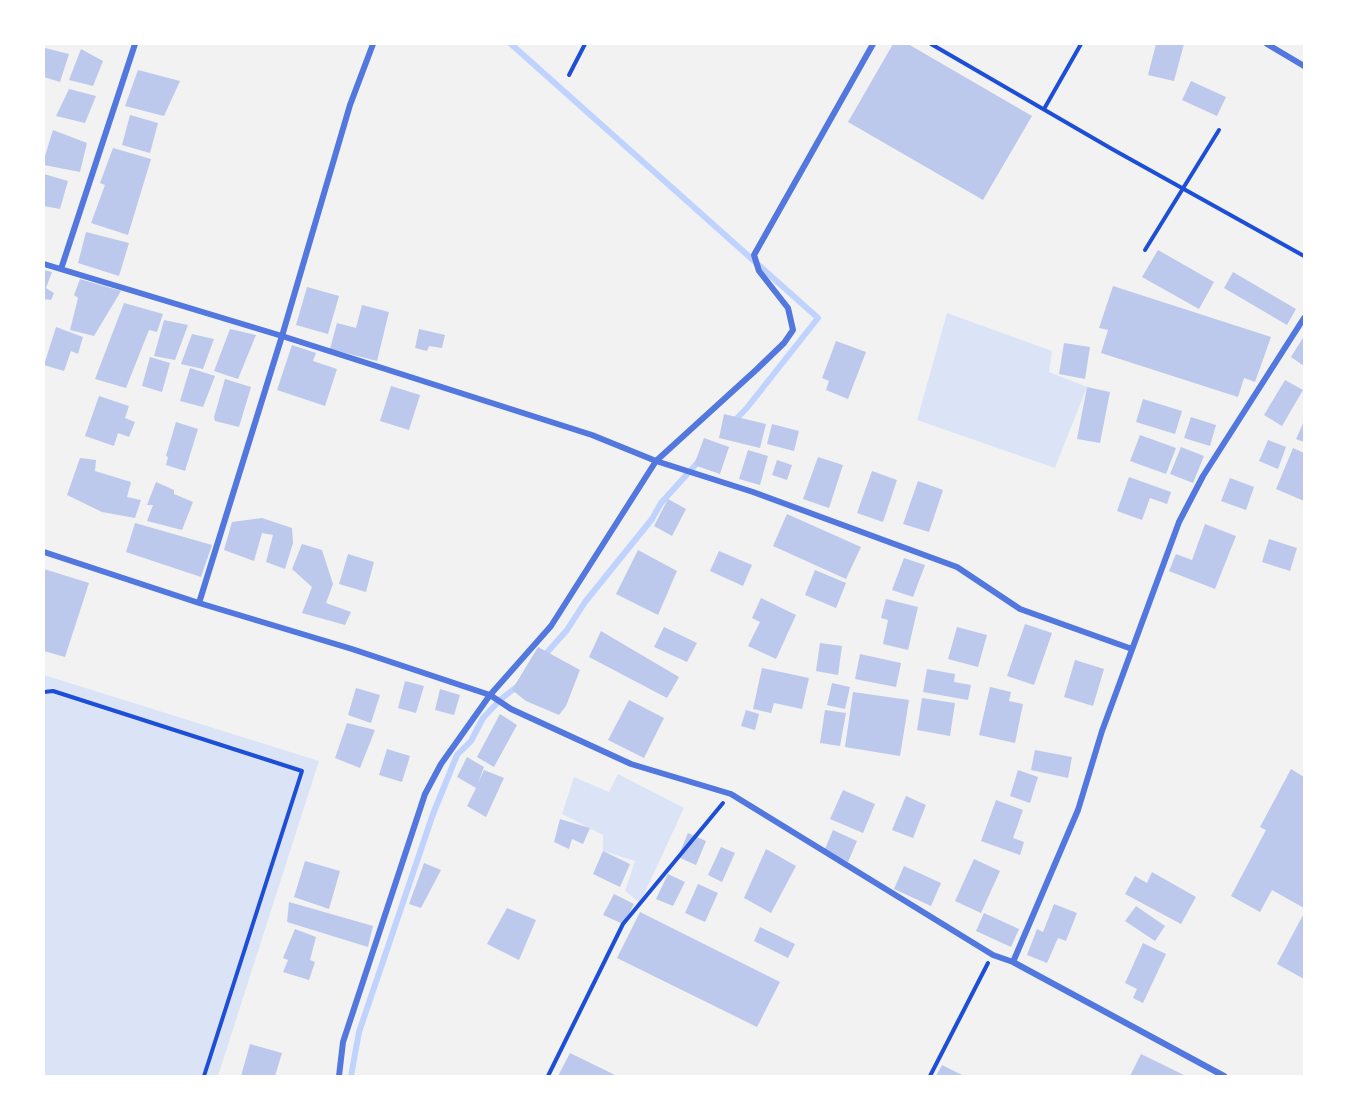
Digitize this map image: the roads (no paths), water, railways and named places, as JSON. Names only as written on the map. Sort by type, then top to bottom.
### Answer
[{"type":"street","points":[[61,269],[135,44]]},
{"type":"street","points":[[199,603],[282,336],[350,105],[373,44]]},
{"type":"street","points":[[339,1077],[343,1042],[425,794],[441,764],[490,695],[551,627],[656,461],[756,370],[784,343],[793,330],[788,308],[759,271],[754,255],[873,44]]},
{"type":"street","points":[[1267,44],[1305,66]]},
{"type":"street","points":[[44,264],[282,336],[592,435],[656,461],[753,492],[957,567],[1020,609],[1132,649]]},
{"type":"street","points":[[1013,962],[1078,810],[1102,730],[1179,522],[1203,476],[1305,318]]},
{"type":"street","points":[[44,552],[490,695],[511,709],[631,764],[731,794],[993,955],[1013,962],[1224,1077]]},
{"type":"waterway","points":[[511,44],[818,318],[746,409],[733,422]]},
{"type":"waterway","points":[[543,657],[567,630],[585,602],[652,519],[661,503],[699,461]]},
{"type":"waterway","points":[[351,1076],[359,1032],[433,814],[457,755],[471,741],[483,718],[501,699],[519,685]]}]
